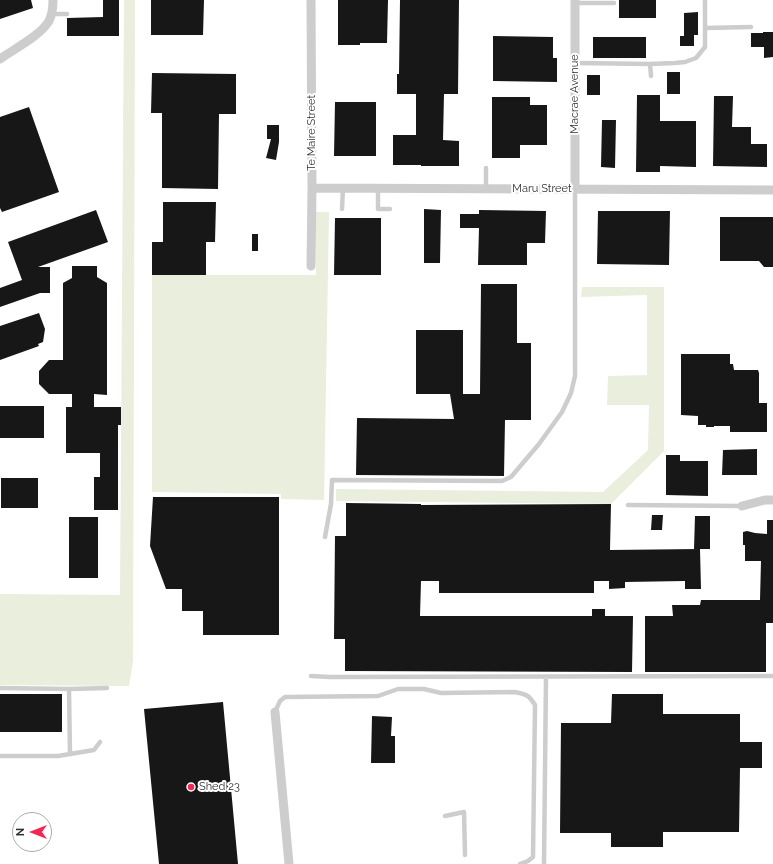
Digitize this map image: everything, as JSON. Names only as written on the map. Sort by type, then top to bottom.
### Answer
[{"type":"street","points":[[0,59],[44,28],[52,14],[53,0]]},
{"type":"street","name":"Te Maire Street","points":[[311,266],[312,0]]},
{"type":"street","name":"Macrae Avenue","points":[[575,1],[575,189]]},
{"type":"street","name":"Maru Street","points":[[312,188],[773,190]]},
{"type":"street","points":[[742,506],[765,500],[773,500]]},
{"type":"street","points":[[275,712],[289,864]]},
{"type":"lane","points":[[576,63],[650,64],[686,62],[696,58],[705,47],[705,0]]},
{"type":"lane","points":[[575,1],[614,3]]},
{"type":"lane","points":[[52,14],[67,14]]},
{"type":"lane","points":[[705,28],[751,27]]},
{"type":"lane","points":[[650,64],[651,76]]},
{"type":"lane","points":[[486,168],[486,188]]},
{"type":"lane","points":[[342,209],[343,188]]},
{"type":"lane","points":[[378,188],[378,209],[390,209]]},
{"type":"lane","points":[[325,536],[331,504],[332,480],[502,481],[511,477],[539,444],[566,406],[575,376],[575,189]]},
{"type":"lane","points":[[628,505],[742,506]]},
{"type":"lane","points":[[311,676],[773,676]]},
{"type":"lane","points":[[544,864],[546,677]]},
{"type":"lane","points":[[0,688],[107,688]]},
{"type":"lane","points":[[69,689],[70,754]]},
{"type":"lane","points":[[275,712],[280,701],[285,697],[378,696],[398,689],[424,689],[441,693],[514,692],[530,697],[534,705],[533,857],[520,864]]},
{"type":"lane","points":[[0,756],[58,756],[94,750],[100,742]]},
{"type":"lane","points":[[445,816],[464,812],[465,855]]},
{"type":"green space","points":[[124,0],[135,0],[133,661],[129,686],[0,685],[0,594],[120,595]]},
{"type":"green space","points":[[316,212],[329,212],[324,500],[281,499],[281,494],[152,492],[152,275],[316,275]]},
{"type":"green space","points":[[582,287],[664,287],[664,451],[611,504],[336,501],[336,489],[603,492],[648,450],[649,405],[607,405],[608,376],[647,375],[647,295],[581,297]]},
{"type":"building","points":[[0,0],[31,0],[33,8],[0,19]]},
{"type":"building","points":[[103,0],[119,0],[119,36],[67,36],[67,18],[103,17]]},
{"type":"building","points":[[151,0],[204,0],[203,35],[151,35]]},
{"type":"building","points":[[338,0],[388,0],[387,43],[338,45]]},
{"type":"building","points":[[400,0],[459,0],[458,94],[444,94],[443,140],[459,141],[459,166],[393,165],[393,135],[416,135],[416,94],[397,94],[397,74],[399,74]]},
{"type":"building","points":[[619,0],[656,0],[656,18],[619,18]]},
{"type":"building","points":[[698,12],[698,35],[694,35],[694,46],[680,46],[680,36],[684,36],[684,13]]},
{"type":"building","points":[[773,32],[773,57],[764,58],[764,47],[751,47],[751,33]]},
{"type":"building","points":[[493,36],[553,37],[553,58],[557,58],[557,82],[493,81]]},
{"type":"building","points":[[593,37],[646,37],[646,58],[593,58]]},
{"type":"building","points":[[667,72],[680,72],[680,94],[667,94]]},
{"type":"building","points":[[152,73],[236,74],[236,114],[219,114],[218,189],[162,188],[162,113],[151,113]]},
{"type":"building","points":[[587,75],[600,75],[600,95],[587,95]]},
{"type":"building","points":[[637,95],[660,95],[660,121],[696,121],[696,167],[660,166],[660,172],[636,172]]},
{"type":"building","points":[[714,96],[733,96],[732,127],[751,127],[751,144],[767,144],[767,167],[713,166]]},
{"type":"building","points":[[492,97],[530,97],[530,105],[547,105],[547,145],[520,145],[520,158],[492,158]]},
{"type":"building","points":[[335,102],[376,102],[376,156],[334,156]]},
{"type":"building","points":[[29,107],[59,192],[2,212],[0,208],[0,117]]},
{"type":"building","points":[[602,120],[616,120],[615,168],[601,167]]},
{"type":"building","points":[[267,125],[279,125],[279,142],[276,160],[266,158],[271,139],[267,139]]},
{"type":"building","points":[[163,202],[216,202],[215,242],[206,242],[206,275],[152,275],[152,242],[163,242]]},
{"type":"building","points":[[424,209],[441,210],[440,263],[424,263]]},
{"type":"building","points":[[96,210],[108,242],[38,267],[50,267],[50,293],[40,293],[0,307],[0,288],[22,280],[8,242]]},
{"type":"building","points":[[479,210],[546,211],[545,243],[527,243],[527,265],[478,265],[479,228],[460,228],[460,214],[479,214]]},
{"type":"building","points":[[598,211],[670,211],[669,265],[597,264]]},
{"type":"building","points":[[720,217],[773,217],[773,267],[764,267],[759,261],[720,261]]},
{"type":"building","points":[[335,218],[381,218],[381,275],[334,275]]},
{"type":"building","points":[[252,234],[258,234],[258,251],[252,251]]},
{"type":"building","points":[[72,266],[97,266],[97,277],[107,283],[107,395],[94,394],[94,407],[121,407],[121,425],[118,425],[118,510],[94,510],[94,477],[100,477],[100,453],[66,453],[66,407],[72,407],[72,394],[49,394],[39,384],[39,371],[49,360],[63,360],[63,283],[72,278]]},
{"type":"building","points":[[481,284],[517,284],[517,343],[531,343],[531,420],[505,420],[504,476],[356,475],[357,418],[454,419],[450,394],[416,394],[416,330],[463,330],[463,394],[480,394]]},
{"type":"building","points":[[39,313],[45,329],[43,342],[38,344],[39,346],[0,360],[0,326]]},
{"type":"building","points":[[681,354],[730,354],[730,364],[733,364],[734,370],[758,370],[759,403],[767,403],[767,432],[730,432],[730,426],[706,427],[706,425],[698,425],[698,416],[681,415]]},
{"type":"building","points":[[0,406],[44,406],[44,438],[0,438]]},
{"type":"building","points":[[757,449],[757,475],[722,475],[723,450]]},
{"type":"building","points":[[666,455],[680,455],[680,461],[708,461],[708,496],[666,495]]},
{"type":"building","points":[[1,478],[38,478],[38,508],[1,508]]},
{"type":"building","points":[[153,497],[279,497],[279,635],[203,635],[203,611],[182,611],[182,589],[166,589],[150,546]]},
{"type":"building","points":[[346,503],[421,505],[611,504],[610,550],[700,549],[701,589],[685,589],[685,581],[625,582],[625,588],[609,589],[609,581],[594,581],[594,593],[439,593],[439,581],[421,581],[420,616],[592,616],[592,609],[605,609],[605,616],[633,616],[632,672],[345,671],[345,639],[334,639],[335,536],[346,536]]},
{"type":"building","points":[[652,515],[663,515],[662,530],[651,530]]},
{"type":"building","points":[[695,516],[710,516],[710,549],[694,549]]},
{"type":"building","points":[[69,517],[98,517],[98,578],[69,578]]},
{"type":"building","points":[[767,520],[773,520],[773,623],[766,623],[766,672],[645,672],[645,616],[673,616],[672,605],[700,605],[701,600],[760,600],[761,561],[745,561],[743,532],[747,531],[767,534]]},
{"type":"building","points":[[0,694],[62,694],[62,732],[0,732]]},
{"type":"building","points":[[612,694],[663,694],[663,714],[740,714],[740,742],[762,742],[762,768],[740,768],[739,832],[663,832],[663,847],[611,847],[611,833],[560,833],[561,723],[611,723]]},
{"type":"building","name":"Shed 23","points":[[223,702],[238,864],[159,864],[144,709]]},
{"type":"building","points":[[372,716],[392,717],[391,736],[395,736],[395,763],[371,763]]},
{"type":"place","name":"Shed 23","points":[[191,787]]}]
